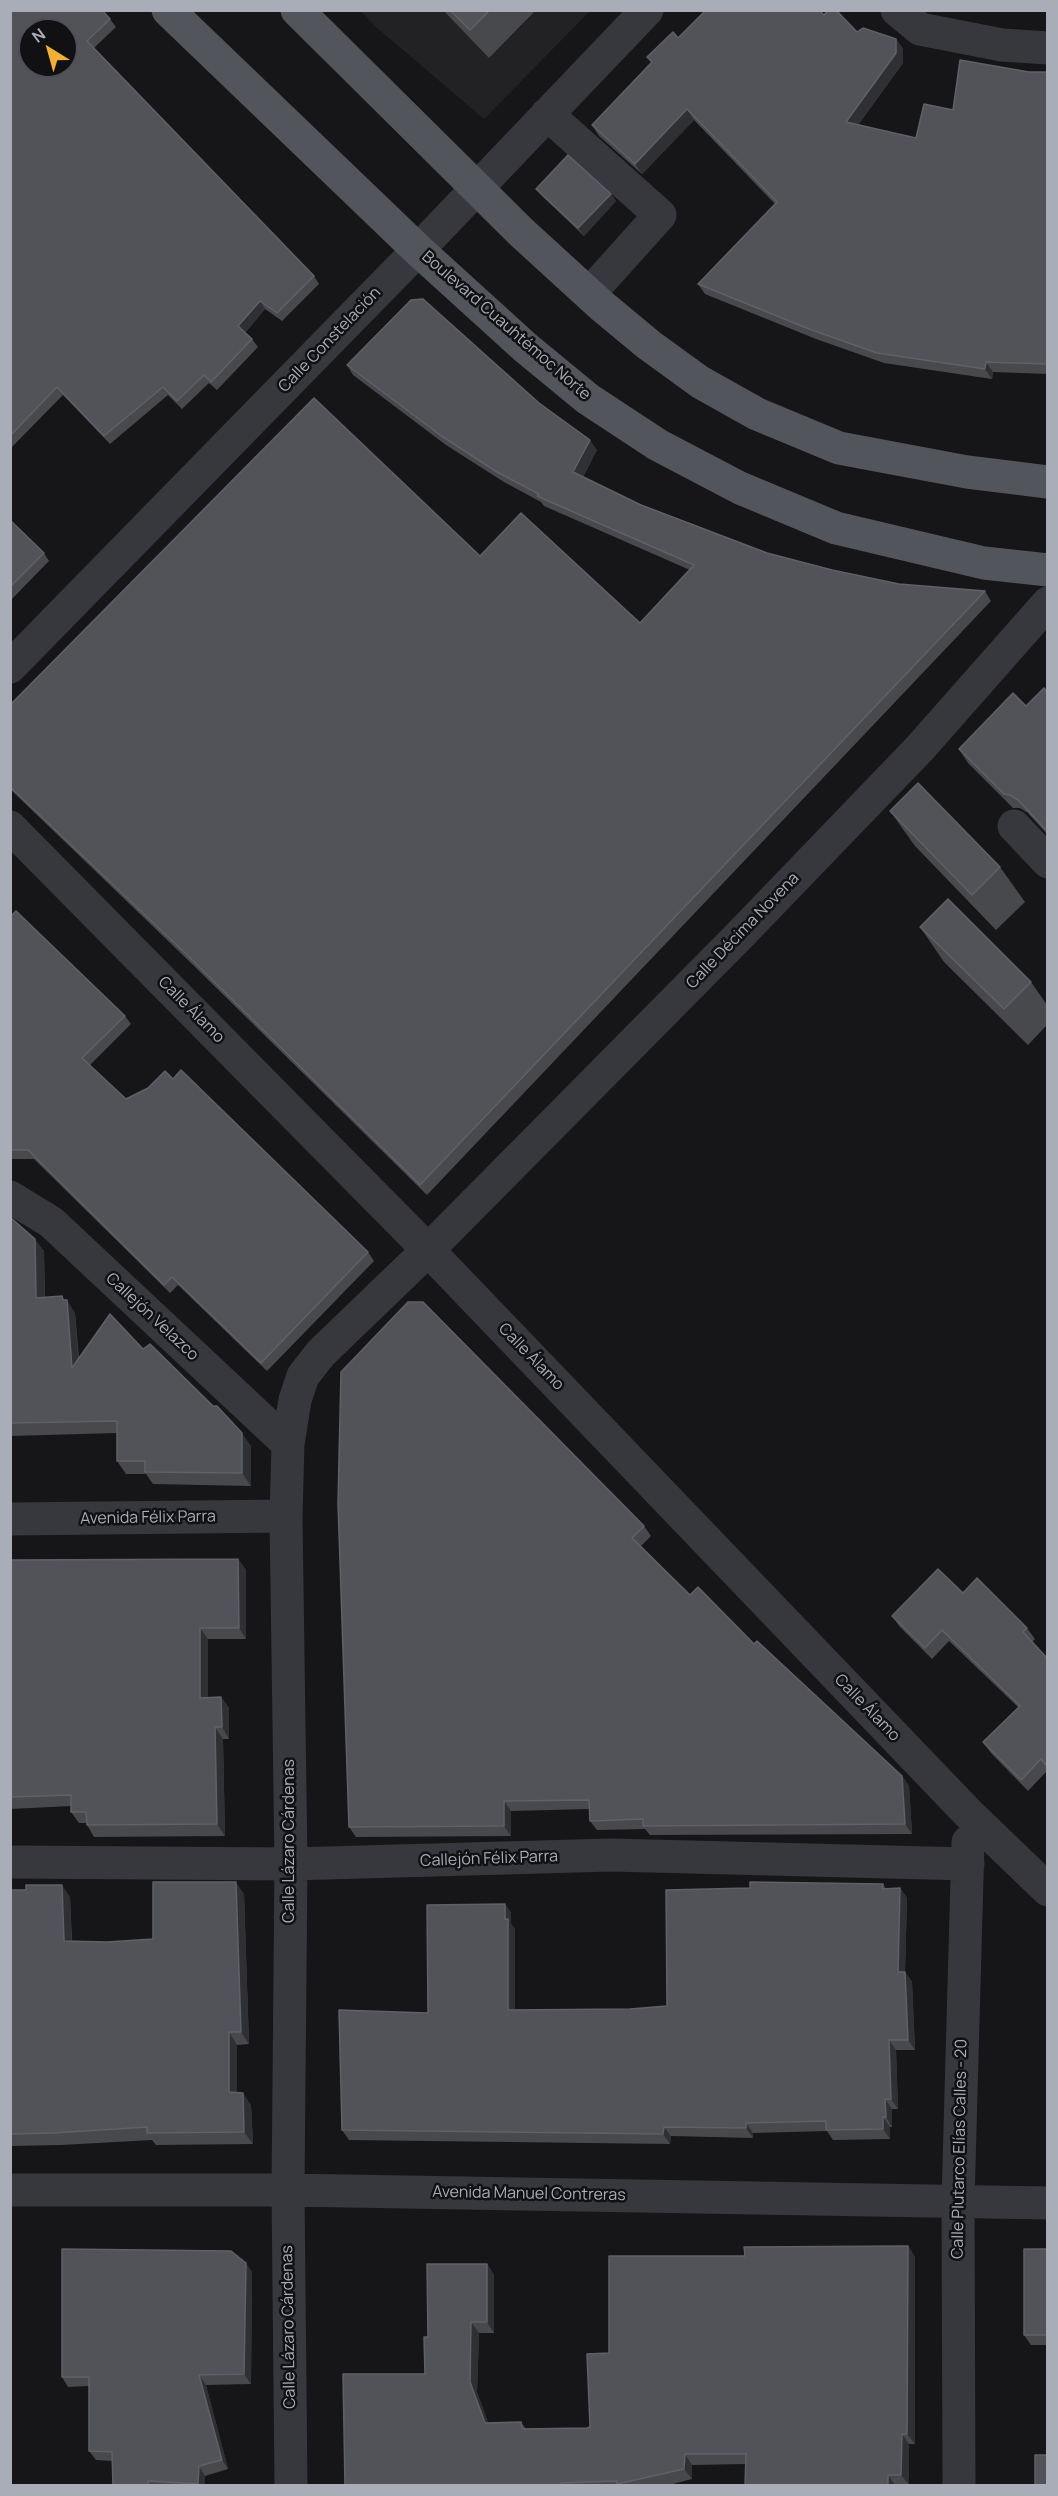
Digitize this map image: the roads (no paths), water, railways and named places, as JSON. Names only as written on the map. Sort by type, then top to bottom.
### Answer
[{"type":"main road","name":"Boulevard Cuauhtémoc Norte","points":[[168,10],[418,250],[526,348],[588,399],[658,445],[740,488],[836,528],[984,563],[1047,570]]},
{"type":"main road","points":[[297,10],[521,232],[649,345],[700,382],[799,433],[839,448],[967,472],[1047,482]]},
{"type":"street","name":"Calle Constelación","points":[[10,667],[418,250],[647,10]]},
{"type":"street","points":[[897,10],[920,29],[1002,45],[1047,48]]},
{"type":"street","points":[[547,114],[660,215],[589,294]]},
{"type":"street","name":"Calle Décima Novena","points":[[428,1250],[738,937],[912,756],[1047,603]]},
{"type":"street","points":[[1014,826],[1047,862]]},
{"type":"street","name":"Calle Álamo","points":[[10,827],[428,1250],[969,1814],[1047,1890]]},
{"type":"street","name":"Callejón Velazco","points":[[10,1197],[51,1222],[288,1444]]},
{"type":"street","name":"Calle Lázaro Cárdenas","points":[[291,2486],[288,2190],[291,1864],[286,1516],[288,1444],[294,1400],[303,1376],[321,1353],[428,1250]]},
{"type":"street","name":"Avenida Félix Parra","points":[[10,1520],[286,1516]]},
{"type":"street","name":"Calle Plutarco Elías Calles - 20","points":[[959,2486],[958,2201],[969,1814]]},
{"type":"street","name":"Callejón Félix Parra","points":[[10,1862],[291,1864],[611,1855],[968,1864]]},
{"type":"street","name":"Avenida Manuel Contreras","points":[[10,2190],[288,2190],[1047,2204]]}]
